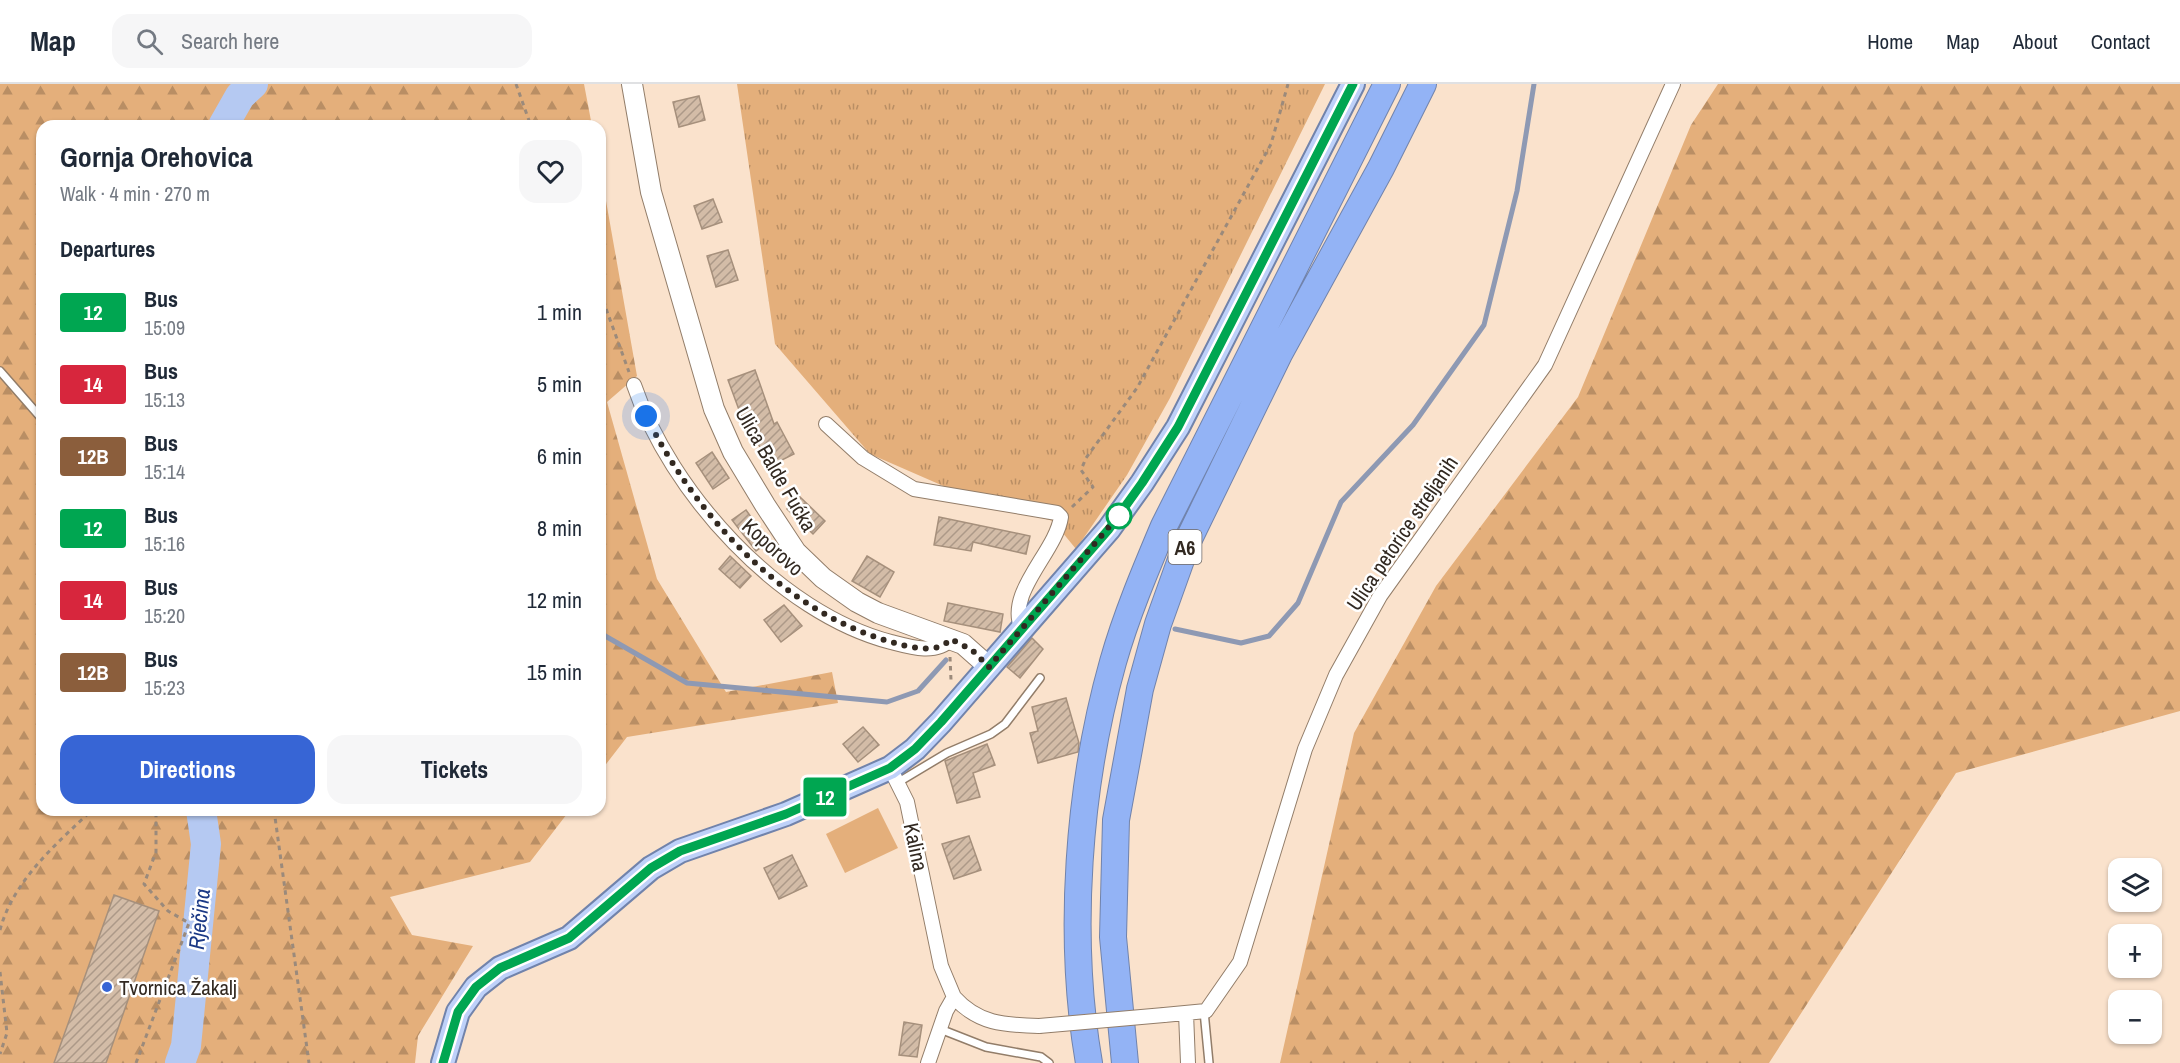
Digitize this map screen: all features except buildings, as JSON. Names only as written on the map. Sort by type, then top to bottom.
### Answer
[{"type":"highway","name":"A6","points":[[1089,1063],[1080,962],[1080,879],[1086,795],[1113,662],[1135,594],[1164,526],[1387,84]]},
{"type":"highway","name":"A6","points":[[1125,1063],[1113,937],[1116,820],[1140,689],[1158,624],[1187,543],[1244,426],[1423,84]]},
{"type":"main road","name":"Ulica Balde Fućka","points":[[632,84],[651,192],[714,409],[733,452],[796,552],[823,578],[857,602],[878,613],[951,639],[972,650],[989,667]]},
{"type":"main road","points":[[442,1063],[458,1012],[476,987],[500,968],[569,938],[651,868],[680,851],[893,775],[1109,529],[1178,427],[1353,84]]},
{"type":"street","name":"Ulica petorice streljanih","points":[[1204,1011],[1240,962],[1305,749],[1336,675],[1380,596],[1545,366],[1673,84]]},
{"type":"street","name":"Koporovo","points":[[634,385],[652,428],[704,507],[763,569],[788,590],[850,629],[874,638],[931,649],[944,646],[951,639]]},
{"type":"street","points":[[826,424],[863,458],[914,489],[1052,511],[1061,517],[1056,533],[1037,563],[1017,611],[1022,629]]},
{"type":"street","name":"Kalina","points":[[893,775],[907,802],[940,966],[954,997]]},
{"type":"street","points":[[928,1063],[954,997],[965,1009],[990,1023],[1039,1026],[1204,1011]]},
{"type":"street","points":[[1186,1013],[1188,1063]]},
{"type":"lane","points":[[0,371],[36,412]]},
{"type":"lane","points":[[893,775],[992,734],[1005,724],[1040,678]]},
{"type":"lane","points":[[1204,1011],[1209,1063]]},
{"type":"lane","points":[[940,1029],[987,1047],[1041,1057],[1049,1063]]},
{"type":"path","points":[[516,84],[529,120]]},
{"type":"path","points":[[1061,517],[1093,487],[1081,470],[1086,458],[1137,388],[1271,144],[1288,84]]},
{"type":"path","points":[[606,308],[634,385]]},
{"type":"path","points":[[0,930],[15,894],[50,849],[86,816]]},
{"type":"path","points":[[136,1063],[189,923],[168,911],[144,885],[156,852],[156,816]]},
{"type":"path","points":[[275,816],[309,1063]]},
{"type":"path","points":[[0,972],[7,1033],[0,1054]]},
{"type":"green space","points":[[0,84],[584,84],[591,120],[36,120],[36,816],[565,816],[530,862],[390,897],[412,935],[473,946],[418,1036],[415,1063],[0,1063]]},
{"type":"green space","points":[[737,84],[1325,84],[1170,398],[1127,475],[1076,549],[1053,521],[980,502],[870,454],[775,344]]},
{"type":"green space","points":[[1718,84],[2180,84],[2180,711],[1956,773],[1769,1063],[1280,1063],[1354,733],[1436,586],[1578,397],[1691,125]]},
{"type":"green space","points":[[606,201],[637,376],[607,402],[657,579],[726,692],[832,672],[838,703],[627,737],[606,764]]},
{"type":"green space","points":[[878,808],[898,848],[845,873],[826,834]]},
{"type":"waterway","name":"Rječina","points":[[226,120],[240,96],[253,84]]},
{"type":"waterway","points":[[1175,629],[1241,643],[1269,636],[1298,603],[1341,502],[1413,425],[1484,325],[1517,191],[1534,84]]},
{"type":"waterway","points":[[606,636],[687,683],[887,702],[918,691],[946,660]]},
{"type":"waterway","name":"Rječina","points":[[180,1063],[186,1046],[206,844],[202,816]]},
{"type":"bus line","name":"12","points":[[443,1063],[458,1012],[476,987],[500,968],[569,938],[651,868],[680,851],[786,814],[890,768],[915,749],[941,722],[1109,529],[1142,483],[1178,427],[1353,84]]},
{"type":"place","name":"Tvornica Žakalj","points":[[107,987]]},
{"type":"route","points":[[646,416],[683,479],[704,507],[731,538],[788,590],[850,629],[900,645],[931,649],[944,646],[951,639],[972,650],[989,667],[1048,601],[1120,514],[1119,516]]}]
